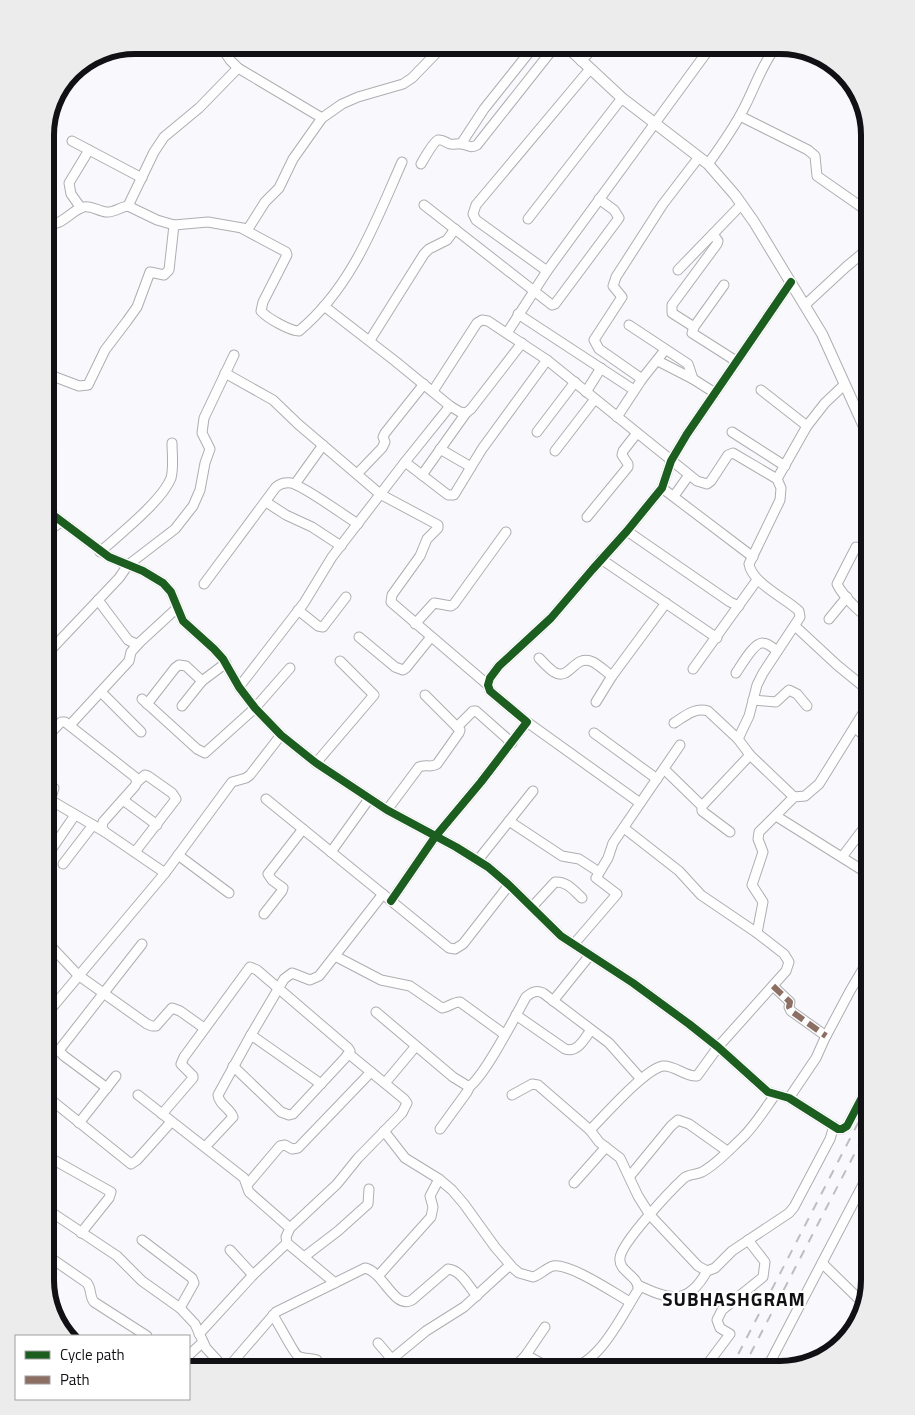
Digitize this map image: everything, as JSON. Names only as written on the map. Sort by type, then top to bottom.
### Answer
[{"type":"main road","points":[[574,54],[622,98],[708,164],[742,204],[822,334],[861,419]]},
{"type":"street","points":[[226,54],[238,68],[322,118]]},
{"type":"street","points":[[243,229],[248,229],[265,202],[279,188],[293,159],[322,118],[342,104],[358,97],[403,84],[412,78],[435,54]]},
{"type":"street","points":[[461,144],[484,109],[528,54]]},
{"type":"street","points":[[421,164],[434,143],[438,140],[468,147],[473,147],[477,144],[549,54]]},
{"type":"street","points":[[581,61],[588,54]]},
{"type":"street","points":[[507,333],[547,270],[706,54]]},
{"type":"street","points":[[708,164],[740,116],[771,54]]},
{"type":"street","points":[[128,206],[154,152],[164,137],[199,108],[238,68]]},
{"type":"street","points":[[547,270],[476,220],[473,214],[476,205],[590,69]]},
{"type":"street","points":[[528,219],[622,98]]},
{"type":"street","points":[[740,116],[808,150],[815,156],[816,176],[861,207]]},
{"type":"street","points":[[72,141],[142,178]]},
{"type":"street","points":[[81,208],[71,194],[69,183],[89,150]]},
{"type":"street","points":[[642,379],[599,349],[594,340],[622,297],[613,286],[616,277],[663,204],[699,157]]},
{"type":"street","points":[[54,225],[87,206],[108,212],[114,212],[128,206],[174,226],[218,222],[243,229],[286,252],[287,255],[263,302],[261,310],[264,314],[292,330],[299,331],[324,306],[340,286],[367,243],[402,162]]},
{"type":"street","points":[[424,205],[552,305],[555,304],[619,218],[618,214],[599,199]]},
{"type":"street","points":[[678,270],[742,204]]},
{"type":"street","points":[[54,377],[79,386],[88,385],[105,350],[128,321],[150,272],[164,275],[169,270],[174,226]]},
{"type":"street","points":[[370,340],[424,254],[429,249],[446,240],[455,229]]},
{"type":"street","points":[[694,327],[672,313],[671,309],[717,244],[718,241],[713,234]]},
{"type":"street","points":[[805,305],[861,255]]},
{"type":"street","points":[[488,685],[490,678],[499,666],[540,630],[628,531],[662,488],[671,461],[687,434],[790,282]]},
{"type":"street","points":[[724,285],[694,327],[692,333],[736,361]]},
{"type":"street","points":[[324,306],[370,340],[450,406],[466,413]]},
{"type":"street","points":[[518,314],[634,390]]},
{"type":"street","points":[[433,391],[478,323],[482,320],[488,321],[547,360],[697,481],[708,484],[712,481],[728,455],[733,453],[777,479],[781,488],[780,500],[749,564],[757,580],[799,611],[800,617],[757,684],[754,700],[738,739]]},
{"type":"street","points":[[629,326],[688,364],[692,379]]},
{"type":"street","points":[[422,475],[466,413],[522,342]]},
{"type":"street","points":[[617,417],[642,379],[666,350]]},
{"type":"street","points":[[54,646],[119,578],[128,565],[175,529],[197,500],[210,449],[202,433],[204,418],[234,355]]},
{"type":"street","points":[[404,462],[448,495],[454,495],[482,449],[547,360]]},
{"type":"street","points":[[658,361],[715,393]]},
{"type":"street","points":[[586,392],[601,368]]},
{"type":"street","points":[[225,374],[273,400],[294,421],[380,494],[438,525],[427,539],[420,556],[390,599],[393,605],[488,685],[490,690],[527,722],[640,803]]},
{"type":"street","points":[[537,432],[574,382]]},
{"type":"street","points":[[358,474],[382,448],[385,442],[383,437],[385,433],[424,384]]},
{"type":"street","points":[[777,479],[807,426],[825,403],[844,385]]},
{"type":"street","points":[[761,390],[807,426]]},
{"type":"street","points":[[555,451],[595,399]]},
{"type":"street","points":[[239,687],[298,610],[341,546],[404,462],[450,406]]},
{"type":"street","points":[[732,432],[785,466]]},
{"type":"street","points":[[587,517],[628,467],[622,455],[637,433]]},
{"type":"street","points":[[100,552],[151,505],[168,483],[172,470],[172,443]]},
{"type":"street","points":[[295,484],[323,445]]},
{"type":"street","points":[[440,449],[472,467]]},
{"type":"street","points":[[674,496],[689,475]]},
{"type":"street","points":[[204,584],[276,487],[281,483],[295,484],[358,524]]},
{"type":"street","points":[[662,488],[753,557]]},
{"type":"street","points":[[266,502],[286,515],[312,526],[341,546]]},
{"type":"street","points":[[54,516],[109,558],[143,571],[163,583],[171,592],[183,621],[214,649],[226,663],[239,687],[255,708],[281,735],[316,763],[369,799],[478,860],[509,885],[561,936],[649,995],[718,1047],[768,1092],[789,1098],[842,1129],[847,1126],[861,1099]]},
{"type":"street","points":[[54,527],[61,522]]},
{"type":"street","points":[[628,531],[730,602],[739,606]]},
{"type":"street","points":[[415,624],[434,603],[451,606],[454,604],[506,532]]},
{"type":"street","points":[[856,547],[837,584],[861,613]]},
{"type":"street","points":[[602,559],[716,638]]},
{"type":"street","points":[[693,668],[757,580]]},
{"type":"street","points":[[298,610],[318,626],[323,627],[346,597]]},
{"type":"street","points":[[829,619],[847,598]]},
{"type":"street","points":[[98,600],[128,640],[131,643],[139,643]]},
{"type":"street","points":[[596,702],[612,676],[666,603]]},
{"type":"street","points":[[70,725],[129,661],[131,652],[139,643],[177,608]]},
{"type":"street","points":[[795,626],[861,684]]},
{"type":"street","points":[[360,637],[395,666],[403,670],[432,637]]},
{"type":"street","points":[[736,673],[753,649],[760,643],[764,643],[778,651]]},
{"type":"street","points":[[538,658],[554,672],[560,674],[565,673],[580,660],[586,660],[593,662],[612,676]]},
{"type":"street","points":[[316,763],[374,695],[340,661]]},
{"type":"street","points":[[182,706],[202,681],[226,663]]},
{"type":"street","points":[[202,681],[186,666],[179,665],[144,701],[197,749],[205,752],[255,708],[290,668]]},
{"type":"street","points":[[754,700],[776,702],[789,690],[797,694],[807,706]]},
{"type":"street","points":[[101,692],[141,732]]},
{"type":"street","points":[[387,810],[419,767],[422,765],[434,767],[437,764],[460,730],[425,695]]},
{"type":"street","points":[[674,722],[693,711],[703,709],[708,711],[794,797]]},
{"type":"street","points":[[458,727],[469,714],[476,711],[512,743]]},
{"type":"street","points":[[757,934],[763,902],[752,885],[764,852],[758,839],[759,832],[794,797],[805,796],[818,784],[861,718]]},
{"type":"street","points":[[54,730],[61,722],[70,725],[135,777],[137,782]]},
{"type":"street","points":[[391,901],[435,837],[527,722]]},
{"type":"street","points":[[855,728],[861,733]]},
{"type":"street","points":[[594,733],[657,779]]},
{"type":"street","points":[[54,1005],[165,873],[232,782],[246,778],[281,735]]},
{"type":"street","points":[[574,944],[617,894],[596,878],[608,858],[614,843],[680,745]]},
{"type":"street","points":[[702,806],[750,755]]},
{"type":"street","points":[[664,769],[702,806],[702,811],[730,832]]},
{"type":"street","points":[[105,832],[102,828],[103,822],[137,782],[145,775],[148,776],[172,793],[176,799],[134,852]]},
{"type":"street","points":[[478,860],[533,791]]},
{"type":"street","points":[[266,799],[449,948],[455,950],[463,944],[509,885]]},
{"type":"street","points":[[331,852],[369,799]]},
{"type":"street","points":[[123,800],[157,825]]},
{"type":"street","points":[[54,802],[105,832],[165,873]]},
{"type":"street","points":[[54,846],[75,815]]},
{"type":"street","points":[[776,816],[861,869]]},
{"type":"street","points":[[510,821],[562,856],[579,859],[599,872]]},
{"type":"street","points":[[63,864],[93,825]]},
{"type":"street","points":[[590,1130],[648,1072],[662,1066],[696,1076],[718,1047],[786,971],[790,962],[784,954],[701,895],[678,871],[624,828]]},
{"type":"street","points":[[264,914],[282,892],[283,888],[272,880],[268,874],[303,829]]},
{"type":"street","points":[[842,857],[861,832]]},
{"type":"street","points":[[178,855],[229,892]]},
{"type":"street","points":[[532,907],[558,881],[564,883],[582,898]]},
{"type":"street","points":[[205,1147],[233,1117],[220,1103],[218,1094],[250,1035],[284,979],[292,972],[310,980],[315,979],[383,894]]},
{"type":"street","points":[[107,1088],[64,1056],[60,1049],[142,944]]},
{"type":"street","points":[[54,950],[78,975],[152,1026],[160,1023],[168,1010],[172,1008],[180,1011],[204,1028]]},
{"type":"street","points":[[553,1001],[590,955]]},
{"type":"street","points":[[335,956],[381,980],[410,986],[442,1008],[447,1008],[455,1002],[460,1002],[504,1034]]},
{"type":"street","points":[[162,1114],[193,1078],[181,1064],[181,1061],[250,967],[257,970],[348,1048],[349,1054],[407,1102],[402,1113],[358,1158],[337,1184],[290,1228],[286,1237],[287,1243],[335,1283]]},
{"type":"street","points":[[789,1098],[816,1058],[861,972]]},
{"type":"street","points":[[773,986],[790,1002],[789,1007],[791,1011],[826,1036]]},
{"type":"street","points":[[440,1129],[470,1086],[475,1082],[526,997],[532,992],[543,993],[609,1043],[641,1079]]},
{"type":"street","points":[[376,1012],[453,1077],[470,1086]]},
{"type":"street","points":[[516,1014],[565,1048],[571,1050],[574,1050],[591,1030]]},
{"type":"street","points":[[250,1035],[321,1084]]},
{"type":"street","points":[[385,1083],[416,1046]]},
{"type":"street","points":[[233,1066],[285,1115],[289,1115],[293,1114],[349,1054]]},
{"type":"street","points":[[247,1185],[280,1146],[285,1145],[292,1149],[298,1148],[371,1072]]},
{"type":"street","points":[[79,1123],[116,1076]]},
{"type":"street","points":[[512,1095],[532,1084],[538,1085],[590,1130],[598,1142],[620,1158],[638,1196],[650,1215],[698,1266],[707,1271]]},
{"type":"street","points":[[138,1095],[241,1174],[249,1192],[290,1228]]},
{"type":"street","points":[[776,1095],[745,1135],[701,1172],[684,1178],[623,1248],[620,1264],[638,1285],[667,1298],[685,1295],[697,1287],[707,1271],[715,1268],[732,1250],[789,1213],[830,1140],[834,1126]]},
{"type":"street","points":[[54,1102],[131,1164],[172,1122]]},
{"type":"street","points":[[630,1176],[678,1120],[689,1124],[727,1151]]},
{"type":"street","points":[[384,1131],[405,1158],[439,1179],[452,1190],[495,1247],[519,1273],[533,1277],[552,1266],[558,1266],[593,1280],[630,1302]]},
{"type":"street","points":[[574,1182],[606,1147]]},
{"type":"street","points":[[54,1160],[111,1192],[110,1198],[80,1233]]},
{"type":"street","points":[[379,1275],[431,1217],[433,1207],[430,1196],[439,1179]]},
{"type":"street","points":[[771,1361],[861,1188]]},
{"type":"street","points":[[304,1257],[338,1231],[368,1204],[369,1189]]},
{"type":"street","points":[[54,1217],[116,1256],[142,1281],[180,1308],[194,1324],[201,1338],[219,1361]]},
{"type":"street","points":[[142,1240],[192,1278],[194,1283],[180,1308]]},
{"type":"street","points":[[710,1361],[730,1334],[720,1328],[717,1320],[722,1310],[763,1277],[765,1262],[748,1240]]},
{"type":"street","points":[[190,1354],[253,1275],[287,1243]]},
{"type":"street","points":[[230,1250],[253,1275]]},
{"type":"street","points":[[54,1260],[87,1283],[94,1302],[145,1335]]},
{"type":"street","points":[[822,1263],[859,1299]]},
{"type":"street","points":[[378,1343],[392,1359],[426,1332],[464,1307],[510,1265]]},
{"type":"street","points":[[234,1361],[276,1312],[365,1268],[379,1275],[397,1299],[402,1302],[407,1303],[412,1300],[448,1269],[454,1269],[476,1296]]},
{"type":"street","points":[[586,1361],[598,1351],[638,1290],[638,1285]]},
{"type":"street","points":[[273,1315],[288,1338],[293,1352],[297,1356],[318,1361]]},
{"type":"street","points":[[520,1361],[545,1327]]},
{"type":"street","points":[[526,1355],[538,1361]]},
{"type":"railway","points":[[735,1361],[861,1117]]},
{"type":"railway","points":[[747,1361],[861,1141]]},
{"type":"marked path","points":[[773,986],[790,1002],[789,1007],[791,1011],[826,1036]]},
{"type":"cycle path","points":[[391,901],[435,837],[481,782],[527,722],[490,691],[488,685],[490,678],[499,666],[551,618],[662,488],[671,461],[687,434],[791,282]]},
{"type":"cycle path","points":[[54,516],[109,557],[143,571],[163,583],[171,592],[183,621],[223,659],[239,687],[255,708],[281,735],[316,763],[387,810],[456,847],[488,867],[561,936],[633,983],[689,1024],[768,1092],[789,1098],[838,1129],[847,1126],[861,1099]]},
{"type":"district","name":"SUBHASHGRAM","points":[[734,1298]]}]
